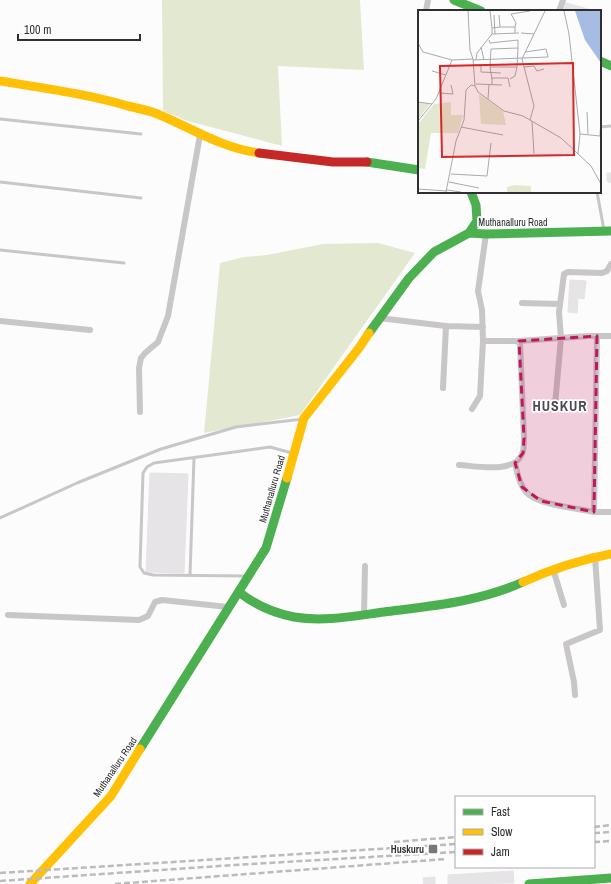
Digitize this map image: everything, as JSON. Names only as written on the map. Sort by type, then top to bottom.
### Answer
[{"type":"street","points":[[426,10],[428,0]]},
{"type":"street","points":[[456,0],[479,10]]},
{"type":"street","points":[[560,10],[563,0]]},
{"type":"street","points":[[601,61],[611,66]]},
{"type":"street","points":[[0,81],[105,99],[154,113],[200,135],[245,151],[333,162],[365,162],[418,170]]},
{"type":"street","points":[[140,412],[139,368],[141,358],[158,342],[168,316],[200,135]]},
{"type":"street","points":[[469,233],[477,221],[476,205],[471,193]]},
{"type":"street","name":"Muthanalluru Road","points":[[30,884],[111,796],[228,607],[239,592],[266,548],[304,418],[360,348],[379,318],[409,278],[434,252],[469,233],[486,234],[608,231]]},
{"type":"street","points":[[472,408],[480,396],[483,327],[482,310],[478,291],[486,234]]},
{"type":"street","points":[[555,405],[561,338],[560,304],[566,272],[602,273],[607,272],[611,264]]},
{"type":"street","points":[[522,303],[560,304]]},
{"type":"street","points":[[379,318],[446,326],[483,327]]},
{"type":"street","points":[[0,321],[90,330]]},
{"type":"street","points":[[443,388],[446,326]]},
{"type":"street","points":[[594,512],[597,336]]},
{"type":"street","points":[[483,341],[518,341],[611,336]]},
{"type":"street","points":[[458,465],[497,467],[511,465],[518,461],[523,453],[524,438],[520,343],[518,341]]},
{"type":"street","points":[[515,463],[522,487],[532,497],[541,501],[594,512],[611,512]]},
{"type":"street","points":[[239,592],[249,600],[274,612],[295,617],[332,619],[461,602],[512,587],[552,569],[611,554]]},
{"type":"street","points":[[575,695],[574,682],[566,644],[600,630],[595,557]]},
{"type":"street","points":[[364,615],[365,566]]},
{"type":"street","points":[[552,569],[564,605]]},
{"type":"street","points":[[8,615],[139,620],[148,616],[155,602],[162,600],[228,607]]},
{"type":"street","points":[[529,884],[611,878]]},
{"type":"lane","points":[[0,119],[141,134]]},
{"type":"lane","points":[[601,127],[611,126]]},
{"type":"lane","points":[[0,182],[141,198]]},
{"type":"lane","points":[[597,193],[608,231]]},
{"type":"lane","points":[[0,250],[124,263]]},
{"type":"lane","points":[[0,518],[77,483],[161,449],[236,427],[304,418]]},
{"type":"lane","points":[[248,576],[153,575],[144,573],[140,567],[143,473],[147,467],[154,463],[270,447],[294,454]]},
{"type":"lane","points":[[190,576],[194,458]]},
{"type":"highlighted area","points":[[597,336],[594,512],[541,501],[522,487],[515,463],[523,453],[524,438],[519,341]]},
{"type":"green space","points":[[162,0],[360,0],[364,70],[278,66],[282,146],[188,121],[163,111]]},
{"type":"green space","points":[[378,243],[415,253],[300,415],[204,433],[220,263],[244,257],[267,255],[323,244]]},
{"type":"building","points":[[563,2],[588,9],[588,10],[561,10]]},
{"type":"building","points":[[607,173],[611,173],[611,183],[607,181]]},
{"type":"building","points":[[570,280],[586,281],[584,299],[578,298],[577,313],[568,312]]},
{"type":"building","points":[[150,473],[188,474],[184,573],[146,572]]},
{"type":"building","points":[[513,871],[514,883],[448,884],[448,875]]},
{"type":"building","points":[[435,877],[435,884],[424,884],[423,878]]},
{"type":"railway","points":[[595,827],[611,825]]},
{"type":"railway","points":[[595,833],[611,832]]},
{"type":"railway","points":[[394,842],[455,837]]},
{"type":"railway","points":[[595,842],[611,841]]},
{"type":"railway","points":[[0,873],[455,844]]},
{"type":"railway","points":[[0,881],[455,852]]},
{"type":"railway","points":[[115,884],[446,859]]},
{"type":"traffic: fast","points":[[454,0],[479,10]]},
{"type":"traffic: fast","points":[[601,61],[611,66]]},
{"type":"traffic: fast","points":[[367,162],[418,170]]},
{"type":"traffic: fast","points":[[469,233],[477,221],[476,205],[471,193]]},
{"type":"traffic: fast","points":[[369,333],[409,278],[434,252],[469,233],[486,234],[611,231]]},
{"type":"traffic: fast","points":[[140,749],[266,548],[287,478]]},
{"type":"traffic: fast","points":[[239,592],[258,605],[279,613],[294,617],[327,619],[419,608],[472,599],[506,589],[523,582]]},
{"type":"traffic: fast","points":[[529,884],[611,878]]},
{"type":"traffic: slow","points":[[0,81],[81,95],[148,111],[232,147],[259,153]]},
{"type":"traffic: slow","points":[[287,478],[304,418],[369,333]]},
{"type":"traffic: slow","points":[[523,582],[566,565],[611,554]]},
{"type":"traffic: slow","points":[[30,884],[111,796],[140,749]]},
{"type":"traffic: jam","points":[[259,153],[333,162],[367,162]]},
{"type":"place","name":"Huskuru","points":[[433,849]]},
{"type":"district","name":"HUSKUR","points":[[560,406]]}]
